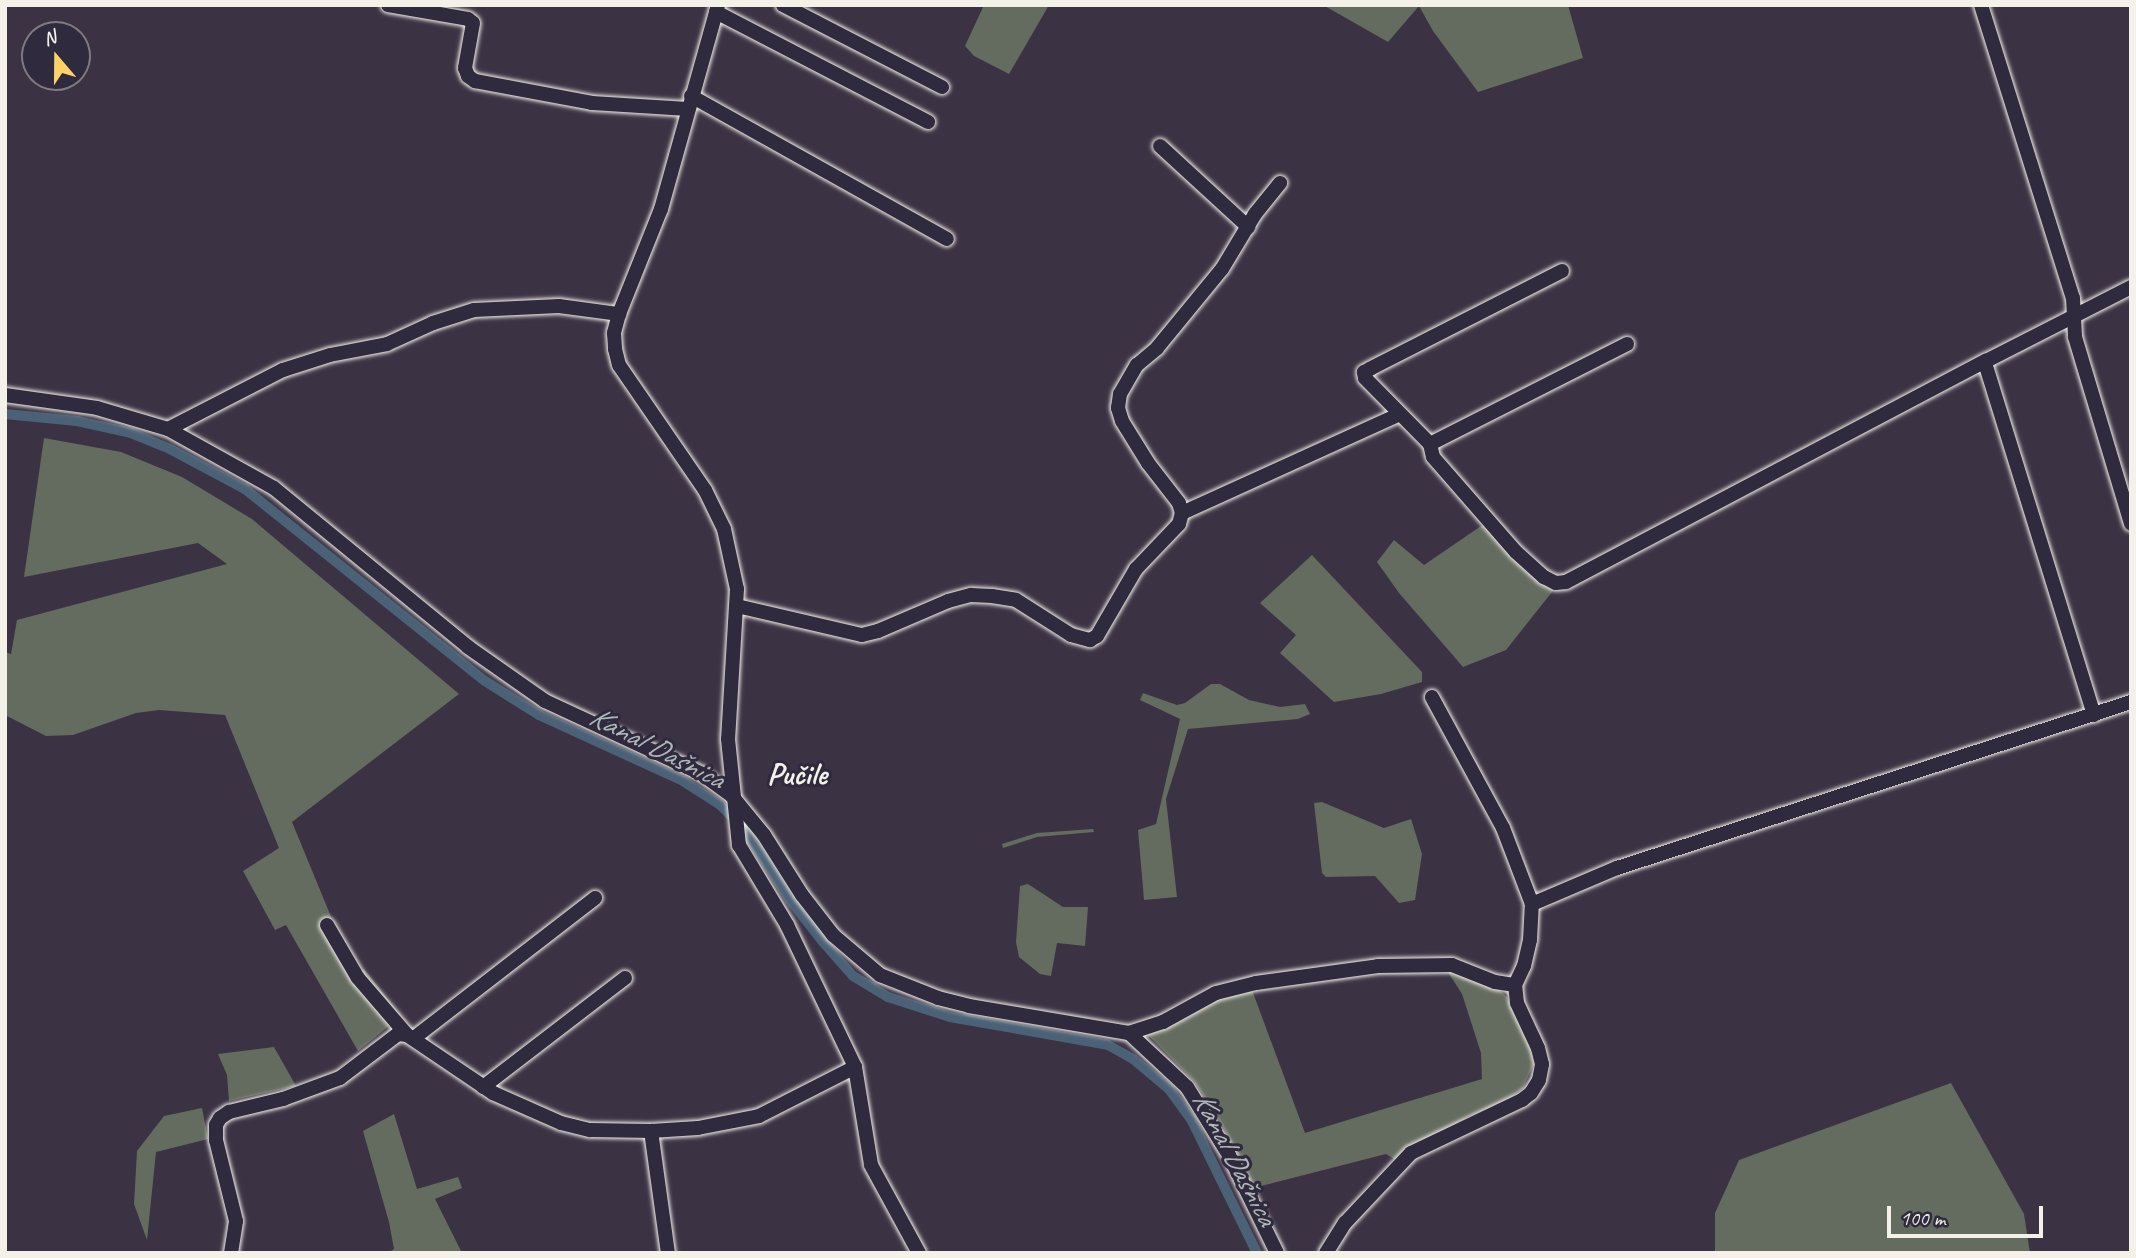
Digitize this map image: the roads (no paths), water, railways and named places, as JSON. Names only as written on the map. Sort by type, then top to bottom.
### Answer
[{"type":"street","points":[[388,5],[468,19],[473,23],[466,68],[468,76],[475,81],[592,103],[690,102],[947,239]]},
{"type":"street","points":[[783,5],[942,87]]},
{"type":"street","points":[[1981,5],[2073,298],[2075,308],[2072,317],[2082,363],[2131,524]]},
{"type":"street","points":[[919,1253],[872,1165],[855,1067],[801,953],[739,845],[728,739],[737,606],[734,569],[716,509],[619,365],[614,334],[619,314],[658,219],[717,8],[928,122]]},
{"type":"street","points":[[1160,146],[1248,227]]},
{"type":"street","points":[[737,606],[862,635],[878,631],[948,601],[971,595],[992,596],[1016,600],[1071,635],[1090,640],[1097,636],[1108,622],[1136,569],[1179,524],[1182,513],[1179,503],[1148,463],[1122,421],[1118,408],[1120,394],[1137,365],[1157,348],[1200,297],[1280,183]]},
{"type":"street","points":[[1562,271],[1364,372],[1365,377],[1398,415],[1430,444],[1433,457],[1516,552],[1544,577],[1556,583],[1566,582],[2131,287]]},
{"type":"street","points":[[168,429],[283,370],[330,355],[387,344],[433,323],[474,310],[559,306],[619,314]]},
{"type":"street","points":[[1430,444],[1627,344]]},
{"type":"street","points":[[1986,361],[2003,430],[2094,715]]},
{"type":"street","points":[[5,395],[97,408],[168,429],[246,470],[294,502],[468,647],[545,701],[702,774],[733,800],[764,835],[802,895],[834,934],[880,975],[939,998],[969,1006],[1129,1033],[1163,1022],[1216,993],[1256,983],[1378,966],[1445,964],[1495,982],[1515,985]]},
{"type":"street","points":[[1182,513],[1398,415]]},
{"type":"street","points":[[1326,1253],[1345,1223],[1411,1153],[1531,1094],[1542,1064],[1538,1048],[1517,1003],[1515,985],[1524,966],[1530,940],[1532,904],[1503,828],[1432,696]]},
{"type":"street","points":[[1532,904],[1617,869],[2131,702]]},
{"type":"street","points":[[411,1037],[595,898]]},
{"type":"street","points":[[327,925],[358,978],[411,1037],[484,1087],[561,1123],[590,1130],[651,1131],[698,1128],[759,1116],[855,1067]]},
{"type":"street","points":[[484,1087],[625,978]]},
{"type":"street","points":[[1129,1033],[1187,1087],[1229,1155],[1277,1253]]},
{"type":"street","points":[[232,1253],[236,1221],[216,1140],[216,1125],[220,1118],[229,1112],[283,1099],[340,1079],[398,1034],[411,1037]]},
{"type":"street","points":[[651,1131],[668,1253]]},
{"type":"waterway","name":"Kanal Dašnica","points":[[5,414],[77,421],[131,433],[170,449],[245,489],[485,681],[539,715],[683,781],[719,804],[745,829],[790,900],[823,942],[853,976],[888,997],[950,1017],[1108,1045],[1133,1059],[1169,1089],[1192,1121],[1257,1253]]},
{"type":"district","name":"Pučile","points":[[797,774]]}]
